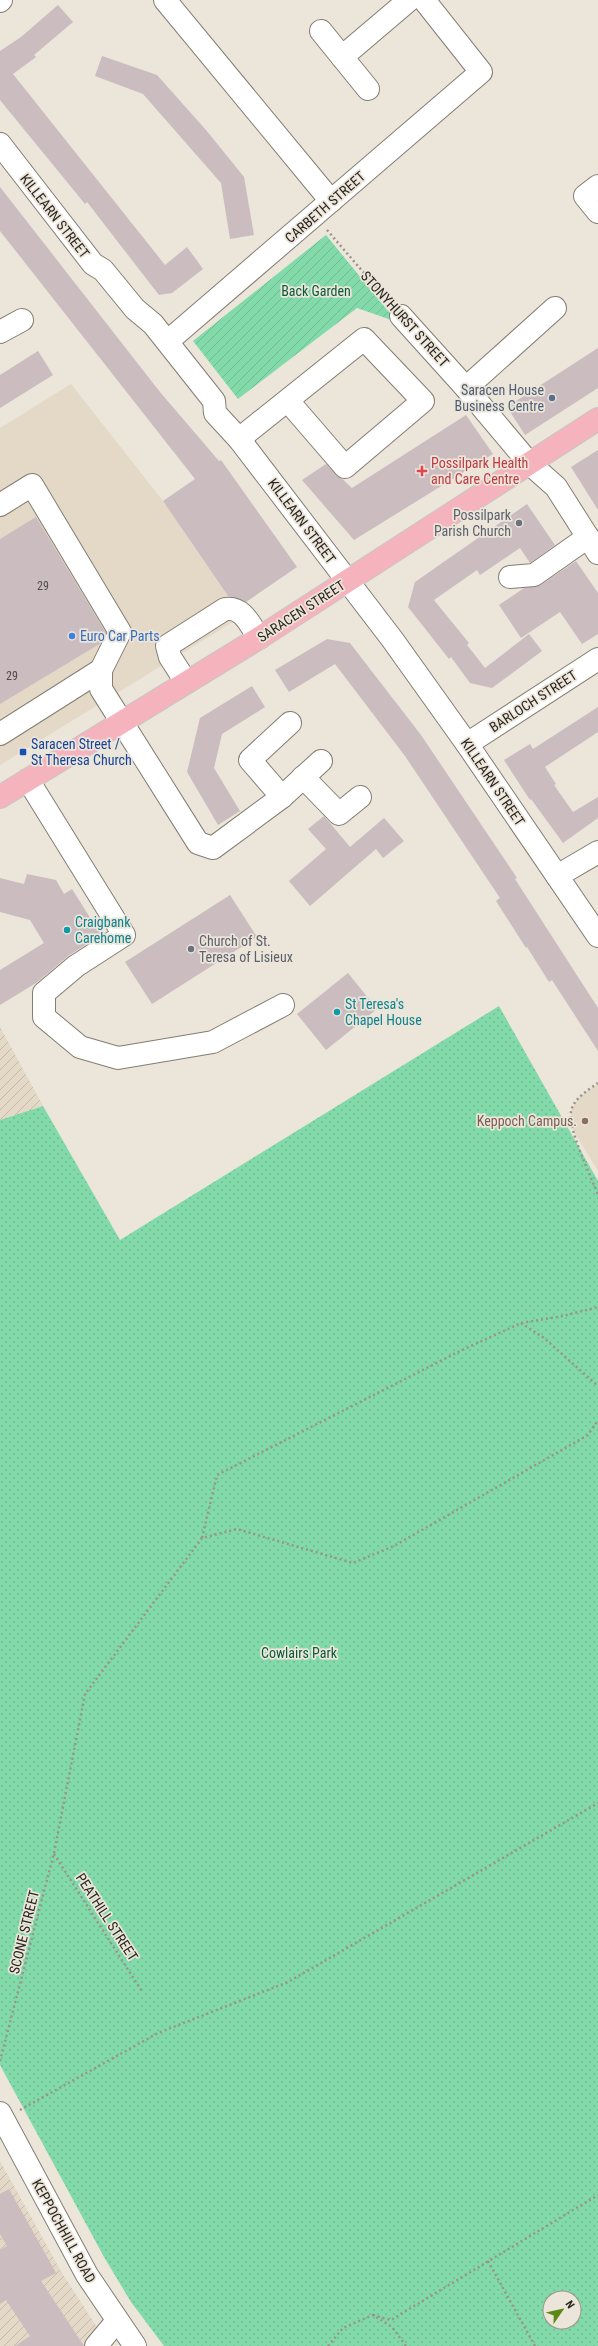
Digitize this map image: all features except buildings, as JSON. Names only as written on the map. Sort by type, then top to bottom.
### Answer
[{"type":"main road","name":"SARACEN STREET","points":[[0,797],[259,638],[598,419]]},
{"type":"street","points":[[165,0],[331,201]]},
{"type":"street","points":[[342,57],[409,0]]},
{"type":"street","name":"CARBETH STREET","points":[[168,341],[481,72],[424,0]]},
{"type":"street","points":[[321,31],[368,89]]},
{"type":"street","name":"KILLEARN STREET","points":[[0,144],[93,264],[103,270],[135,309],[168,341],[214,401],[215,413],[239,439],[348,581],[468,744],[598,936]]},
{"type":"street","points":[[466,388],[555,308]]},
{"type":"street","name":"STONYHURST STREET","points":[[401,316],[466,388],[530,463],[556,487],[593,545]]},
{"type":"street","points":[[0,332],[22,320]]},
{"type":"street","points":[[239,439],[364,339],[423,401],[345,467],[288,401]]},
{"type":"street","points":[[0,505],[32,485],[120,632],[102,670],[101,689],[198,843],[213,848],[282,797],[321,761]]},
{"type":"street","points":[[510,577],[534,575],[593,545]]},
{"type":"street","points":[[186,682],[170,657],[167,646],[219,612],[229,608],[242,613],[259,638]]},
{"type":"street","name":"BARLOCH STREET","points":[[468,744],[598,659]]},
{"type":"street","points":[[0,734],[102,670]]},
{"type":"street","points":[[282,797],[250,760],[290,723]]},
{"type":"street","points":[[303,777],[338,814],[360,796]]},
{"type":"street","points":[[28,780],[124,935],[76,966],[44,993],[44,1017],[80,1047],[118,1058],[213,1042],[283,1005]]},
{"type":"street","points":[[557,876],[598,852]]},
{"type":"street","name":"KEPPOCHHILL ROAD","points":[[2,2116],[8,2150],[117,2321],[135,2346]]},
{"type":"street","points":[[96,2346],[117,2321]]},
{"type":"path","name":"STONYHURST STREET","points":[[315,216],[401,316]]},
{"type":"path","points":[[598,1083],[579,1097],[571,1111],[573,1130],[598,1194]]},
{"type":"path","points":[[598,1307],[562,1316],[521,1323],[460,1351],[217,1475],[202,1538],[237,1528],[353,1563],[394,1546],[588,1435],[598,1420]]},
{"type":"path","points":[[521,1323],[544,1338],[598,1386]]},
{"type":"path","name":"SCONE STREET","points":[[0,2061],[54,1853],[85,1694],[202,1538]]},
{"type":"path","points":[[2,2116],[158,2033],[288,1982],[598,1803]]},
{"type":"path","name":"PEATHILL STREET","points":[[54,1853],[143,1993]]},
{"type":"path","points":[[328,2346],[343,2328],[373,2315],[390,2320],[598,2195]]},
{"type":"path","points":[[488,2261],[535,2346]]},
{"type":"path","points":[[373,2315],[392,2327],[406,2346]]},
{"type":"shaded area","points":[[71,384],[163,501],[236,608],[236,620],[0,765],[0,428]]},
{"type":"shaded area","points":[[0,1027],[43,1106],[0,1120]]},
{"type":"shaded area","name":"Keppoch Campus.","points":[[598,1084],[598,1171],[573,1130],[571,1111],[579,1097]]},
{"type":"shaded area","points":[[0,2161],[62,2273],[109,2346],[0,2346]]},
{"type":"green space","name":"Back Garden","points":[[326,235],[397,322],[357,308],[238,399],[193,341]]},
{"type":"green space","name":"Cowlairs Park","points":[[499,1006],[598,1181],[598,2346],[164,2346],[131,2302],[104,2257],[0,2065],[0,1120],[43,1106],[120,1240]]},
{"type":"place","name":"Saracen House Business Centre","points":[[552,398]]},
{"type":"place","name":"Possilpark Health and Care Centre","points":[[422,471]]},
{"type":"place","name":"Possilpark Parish Church","points":[[519,523]]},
{"type":"place","name":"Euro Car Parts","points":[[72,636]]},
{"type":"place","name":"Saracen Street / St Theresa Church","points":[[23,752]]},
{"type":"place","name":"Craigbank Carehome","points":[[67,930]]},
{"type":"place","name":"Church of St. Teresa of Lisieux","points":[[191,949]]},
{"type":"place","name":"St Teresa's Chapel House","points":[[337,1012]]},
{"type":"place","name":"Keppoch Campus.","points":[[585,1121]]}]
